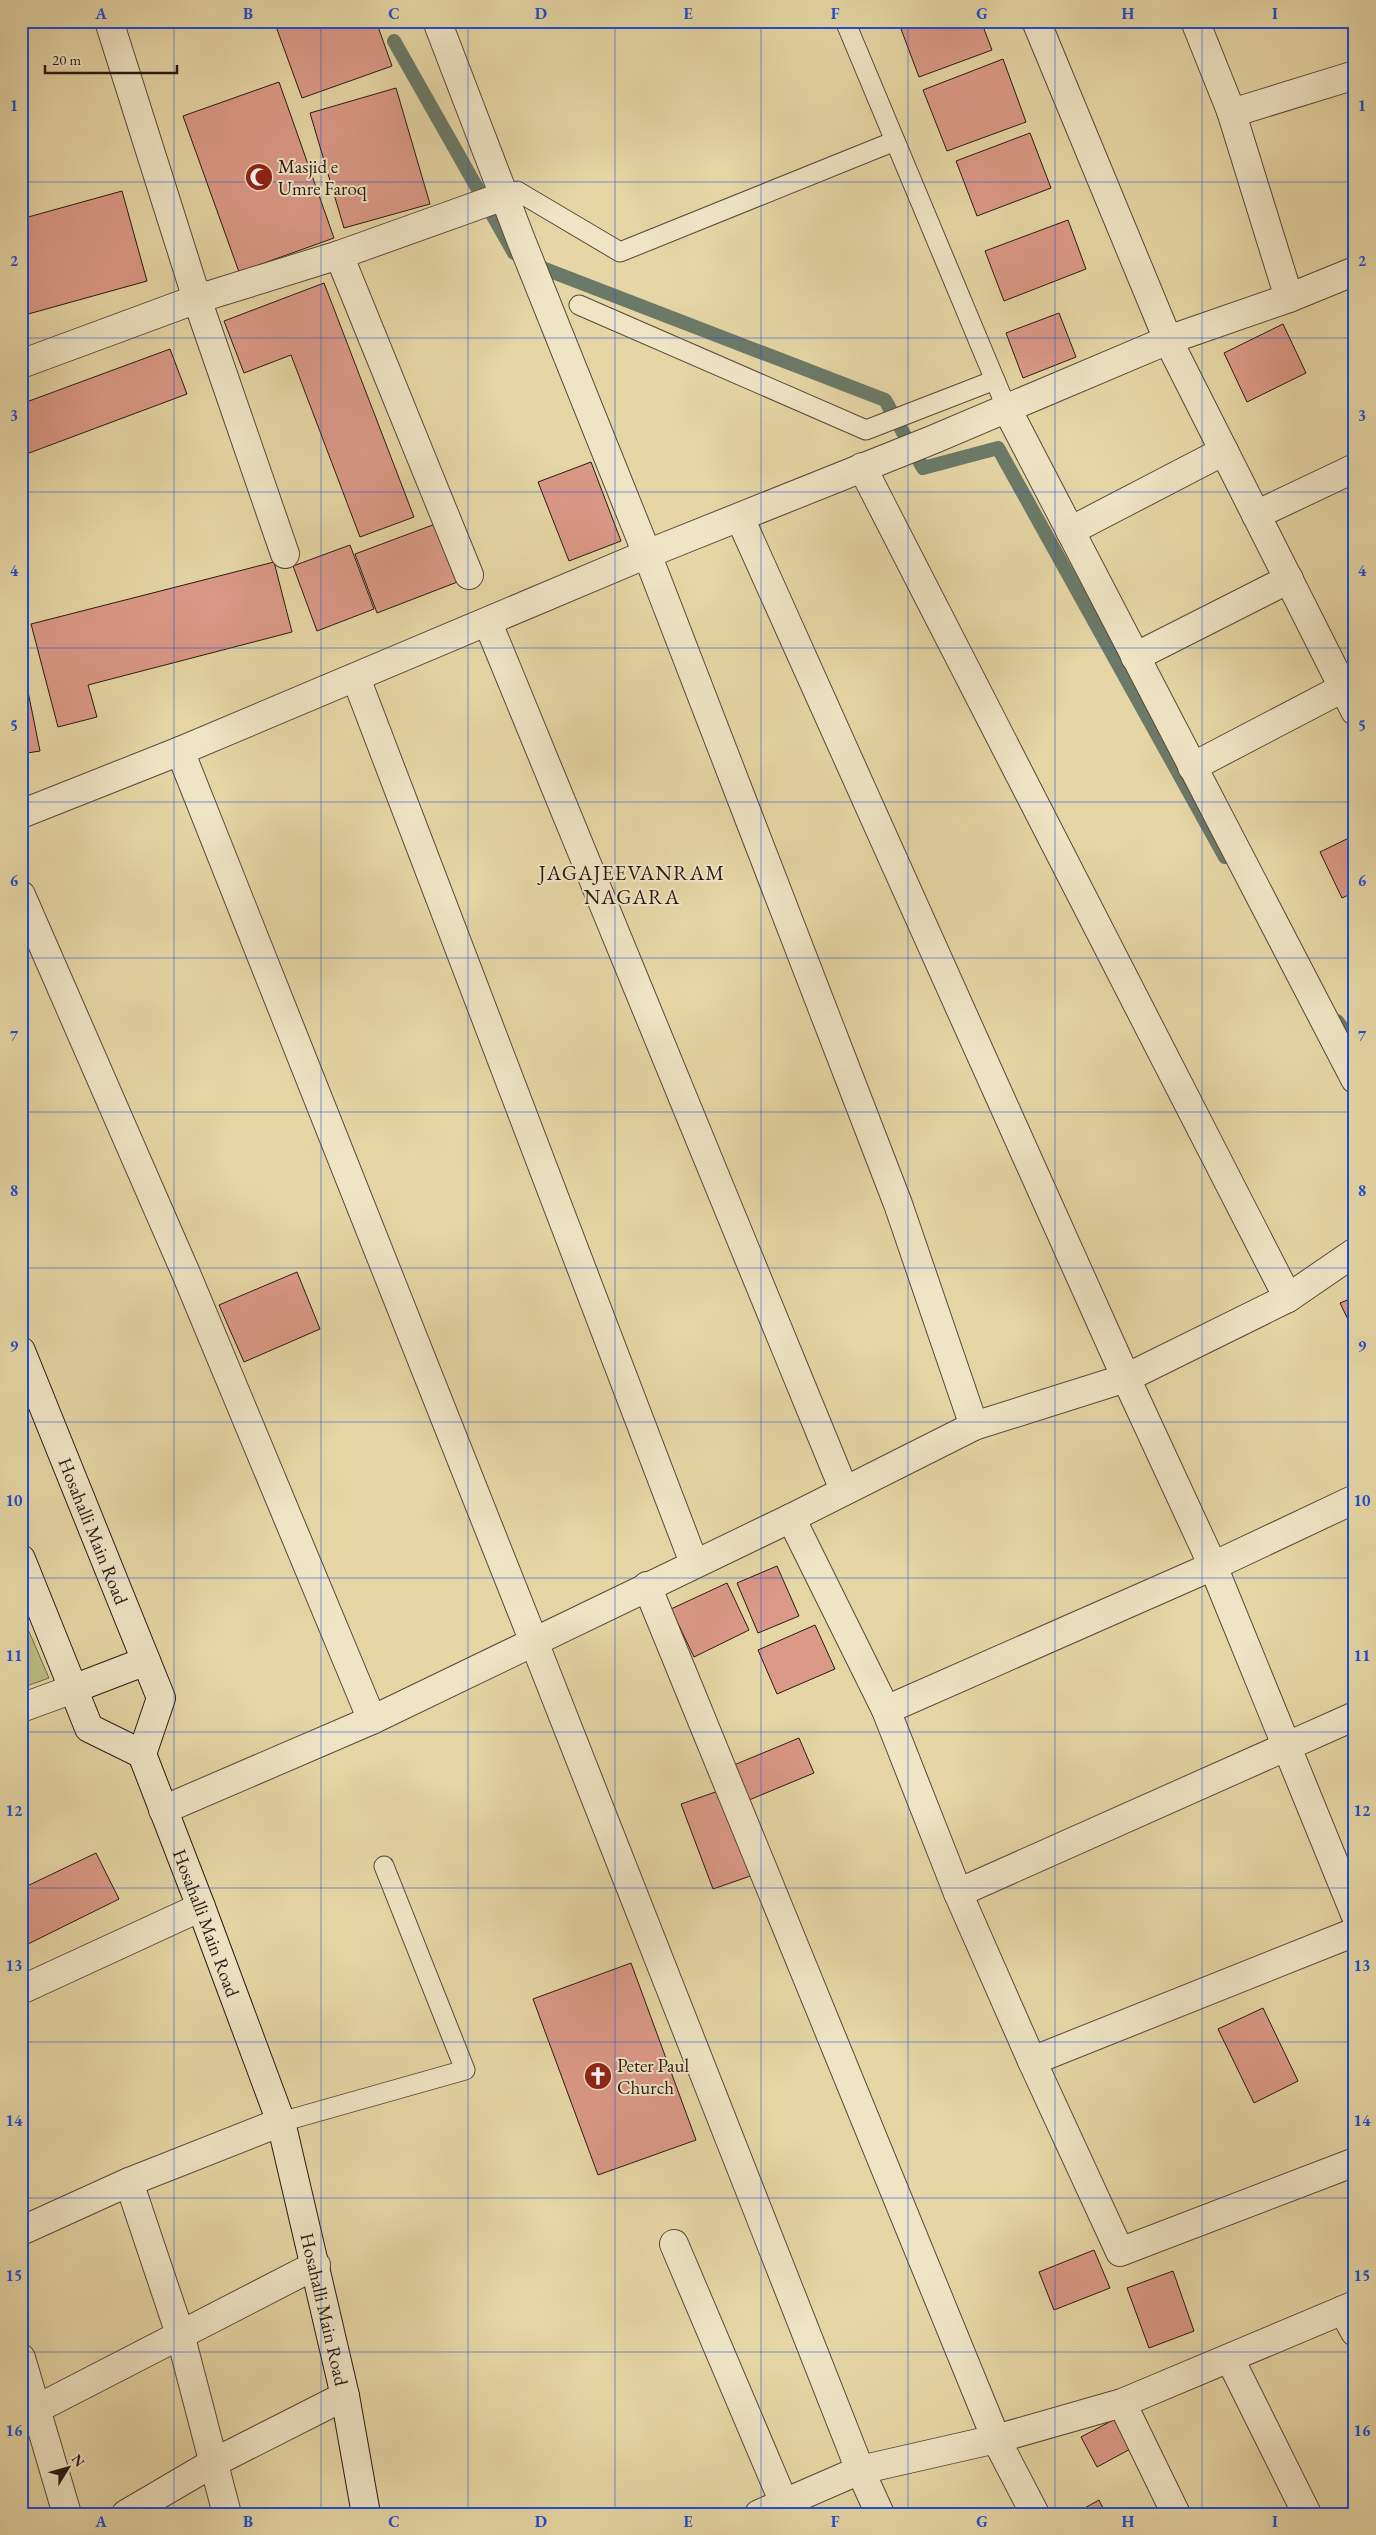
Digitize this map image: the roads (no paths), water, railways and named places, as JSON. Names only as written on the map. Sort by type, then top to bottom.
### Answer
[{"type":"street","points":[[110,21],[197,299],[286,554]]},
{"type":"street","points":[[437,21],[498,198],[521,240],[647,554],[898,1204],[974,1426]]},
{"type":"street","points":[[1036,21],[1168,340],[1349,700],[1192,767]]},
{"type":"street","points":[[1195,21],[1231,111],[1289,298]]},
{"type":"street","points":[[1231,111],[1235,112],[1355,75]]},
{"type":"street","points":[[21,364],[197,299],[339,255],[456,215],[498,198]]},
{"type":"street","points":[[339,255],[469,575]]},
{"type":"street","points":[[21,814],[180,751],[488,623],[647,554],[932,440],[1168,340],[1289,298],[1355,271]]},
{"type":"street","points":[[1007,409],[1355,1079]]},
{"type":"street","points":[[1070,531],[1224,451]]},
{"type":"street","points":[[862,468],[1288,1298]]},
{"type":"street","points":[[1256,515],[1354,470]]},
{"type":"street","points":[[740,518],[1126,1378],[1213,1566],[1355,1914]]},
{"type":"street","points":[[1135,657],[1289,580]]},
{"type":"street","points":[[488,623],[844,1490]]},
{"type":"street","points":[[356,678],[694,1564]]},
{"type":"street","points":[[180,751],[860,2470],[880,2514]]},
{"type":"street","points":[[21,895],[185,1271],[372,1720]]},
{"type":"street","points":[[163,1810],[372,1720],[791,1518],[974,1426],[1126,1378],[1288,1298],[1355,1252]]},
{"type":"street","name":"Hosahalli Main Road","points":[[21,1351],[161,1698],[142,1754],[202,1907],[281,2122],[316,2265],[345,2396],[366,2514]]},
{"type":"street","points":[[886,1710],[1213,1566],[1355,1500]]},
{"type":"street","points":[[791,1518],[886,1710],[958,1893],[1032,2061],[1120,2252],[1355,2162]]},
{"type":"street","points":[[21,1559],[89,1728],[142,1754]]},
{"type":"street","points":[[647,1586],[996,2439],[1035,2514]]},
{"type":"street","points":[[21,1708],[146,1661]]},
{"type":"street","points":[[958,1893],[1355,1716]]},
{"type":"street","points":[[21,1990],[202,1907]]},
{"type":"street","points":[[1032,2061],[1355,1932]]},
{"type":"street","points":[[21,2231],[129,2182],[281,2122]]},
{"type":"street","points":[[129,2182],[180,2334],[227,2514]]},
{"type":"street","points":[[674,2244],[784,2503]]},
{"type":"street","points":[[30,2413],[316,2265]]},
{"type":"street","points":[[759,2514],[860,2470],[996,2439],[1122,2402],[1230,2359],[1351,2315]]},
{"type":"street","points":[[21,2358],[30,2413],[67,2514]]},
{"type":"street","points":[[1230,2359],[1307,2514]]},
{"type":"street","points":[[126,2514],[214,2463],[345,2396]]},
{"type":"street","points":[[1122,2402],[1176,2514]]},
{"type":"lane","points":[[845,21],[1007,409]]},
{"type":"lane","points":[[498,198],[517,191],[620,252],[895,140]]},
{"type":"lane","points":[[579,305],[866,430],[995,380]]},
{"type":"lane","points":[[281,2122],[465,2070],[384,1866]]},
{"type":"waterway","points":[[394,41],[514,253]]},
{"type":"waterway","points":[[532,264],[885,400],[923,468],[998,448],[1225,857]]},
{"type":"waterway","points":[[1337,1021],[1355,1045]]},
{"type":"place","name":"Masjid e Umre Faroq","points":[[259,177]]},
{"type":"place","name":"Peter Paul Church","points":[[598,2076]]},
{"type":"district","name":"JAGAJEEVANRAM NAGARA","points":[[632,885]]}]
